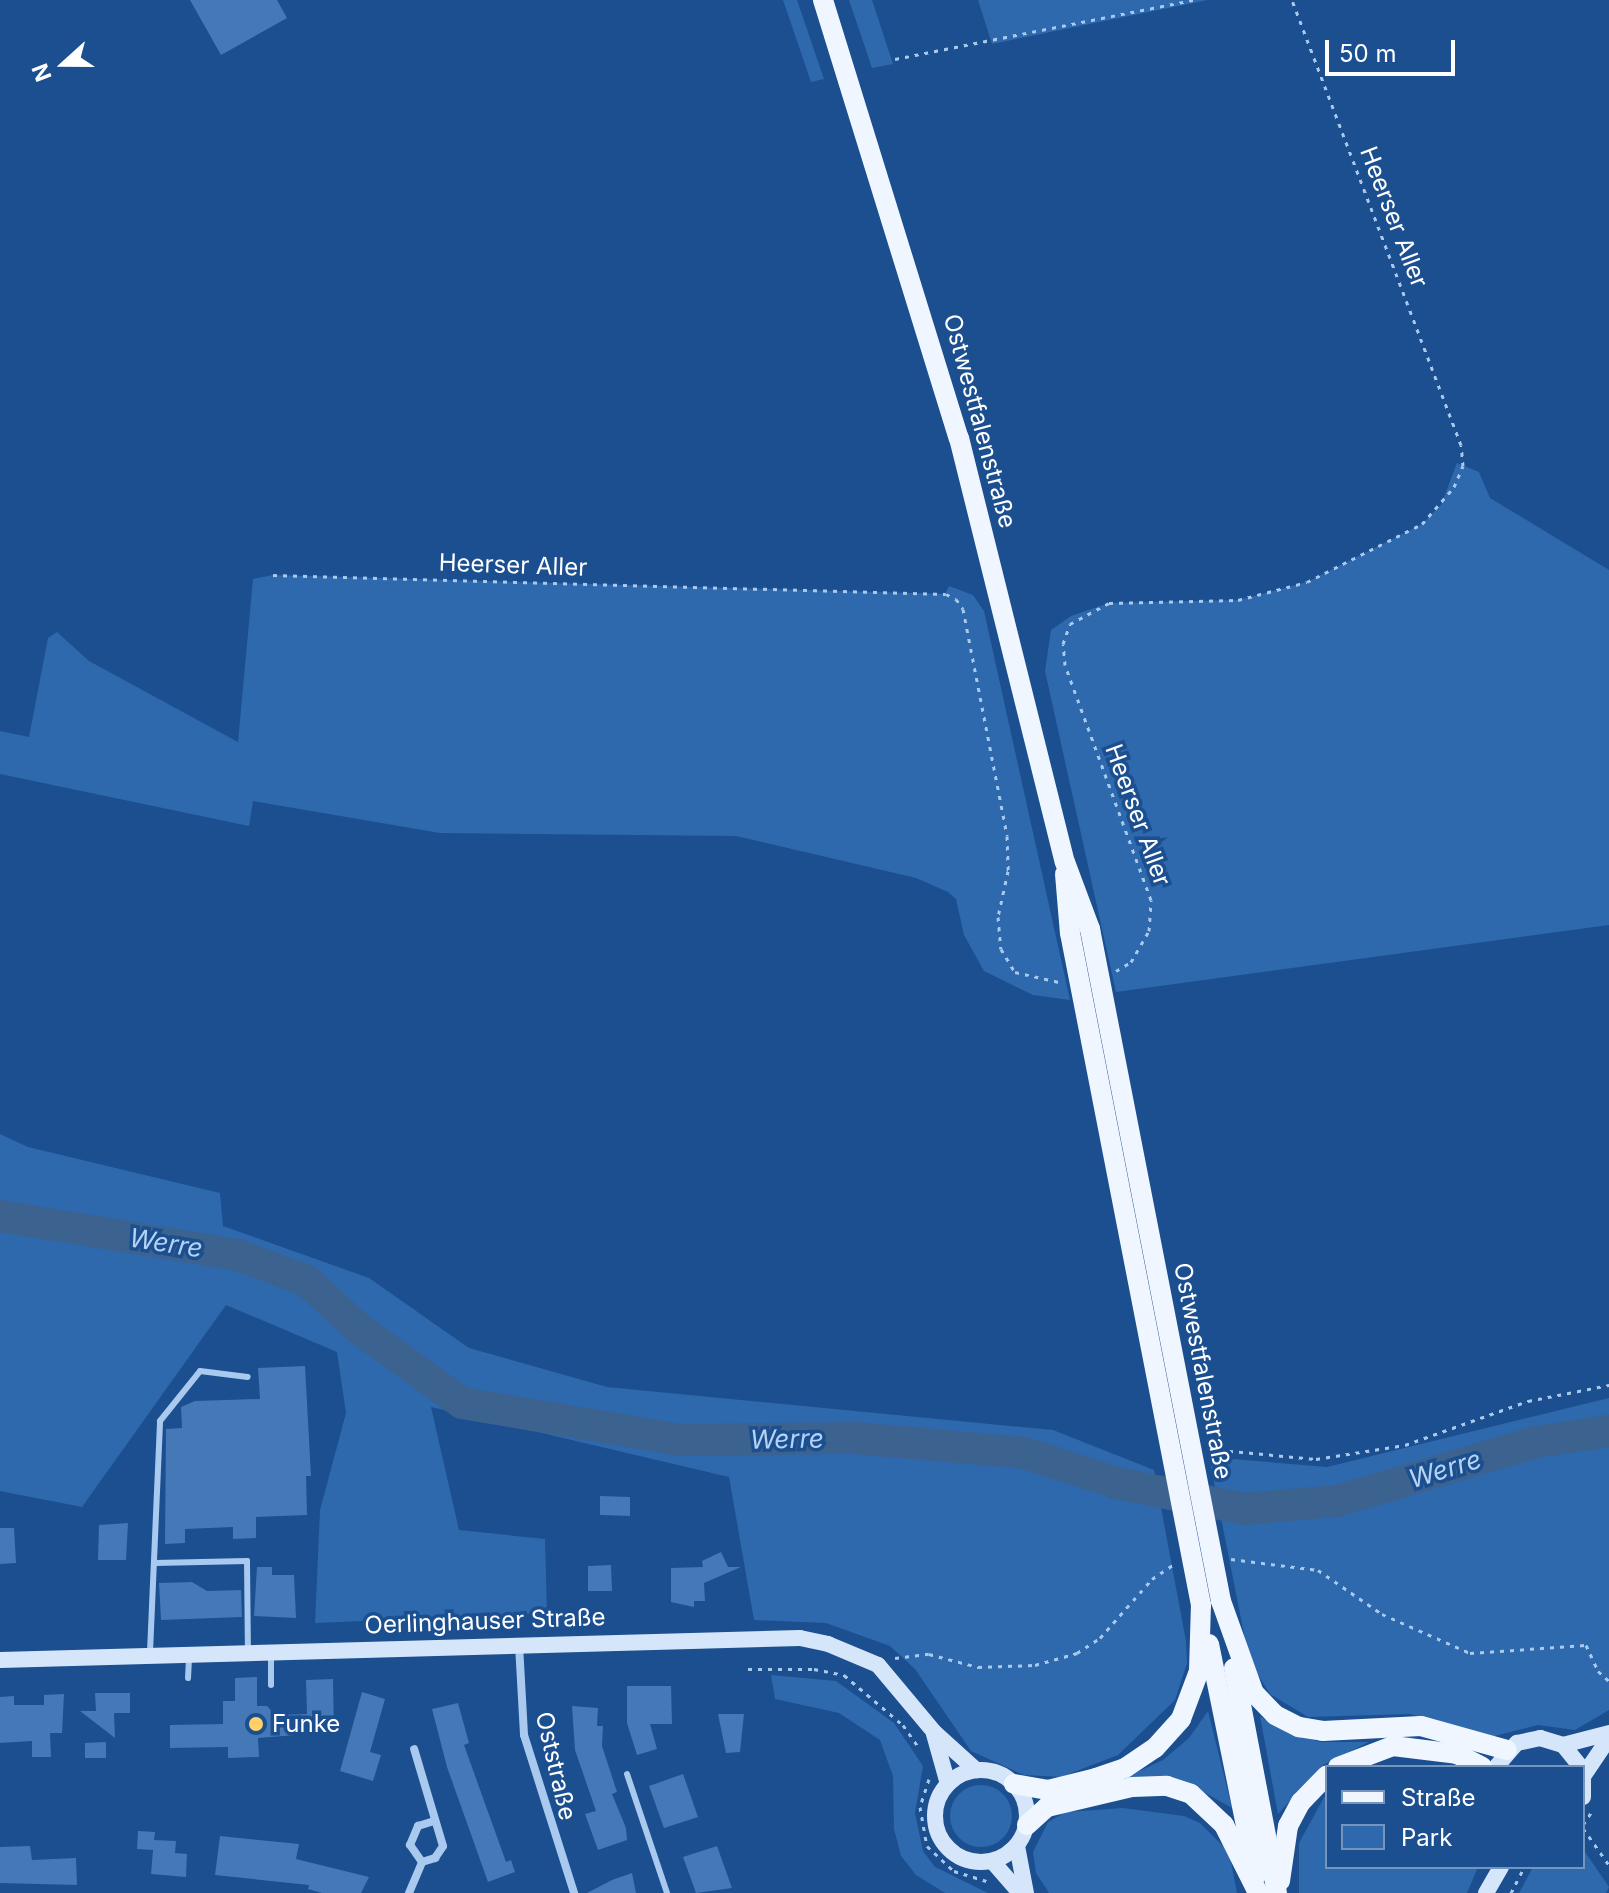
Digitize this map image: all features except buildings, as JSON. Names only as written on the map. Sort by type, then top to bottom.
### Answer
[{"type":"main road","name":"Ostwestfalenstraße","points":[[823,0],[877,162],[959,438],[1065,862],[1211,1603],[1259,1893]]},
{"type":"main road","name":"Ostwestfalenstraße","points":[[1211,1603],[1278,1893]]},
{"type":"main road","points":[[1211,1603],[1254,1693],[1275,1715],[1299,1727],[1337,1731],[1421,1726],[1502,1759],[1528,1739],[1563,1745],[1609,1736]]},
{"type":"main road","points":[[1017,1846],[992,1861],[966,1860],[945,1845],[936,1807],[948,1784],[976,1770],[990,1771],[1014,1784],[1048,1790],[1125,1768],[1155,1748],[1181,1719],[1199,1671],[1211,1603]]},
{"type":"main road","name":"Oerlinghauser Straße","points":[[0,1660],[800,1638],[842,1648],[880,1667],[934,1732],[976,1770]]},
{"type":"main road","name":"Oerlinghauser Straße","points":[[934,1732],[948,1784]]},
{"type":"main road","points":[[1585,1768],[1609,1736]]},
{"type":"main road","points":[[1563,1745],[1578,1765]]},
{"type":"main road","points":[[1343,1765],[1393,1746],[1457,1754],[1478,1765]]},
{"type":"main road","points":[[1278,1893],[1288,1826],[1301,1802],[1325,1777]]},
{"type":"main road","points":[[1014,1784],[1023,1796],[1027,1825]]},
{"type":"main road","points":[[1023,1893],[1017,1846],[1027,1825],[1047,1807],[1132,1787],[1167,1786],[1191,1794],[1224,1825],[1259,1893]]},
{"type":"main road","points":[[992,1861],[1023,1893]]},
{"type":"main road","points":[[1486,1893],[1499,1869]]},
{"type":"street","name":"Oststraße","points":[[519,1644],[524,1735],[574,1893]]},
{"type":"street","points":[[414,1749],[443,1846],[435,1858],[422,1862]]},
{"type":"street","points":[[422,1862],[410,1845],[418,1826],[434,1821]]},
{"type":"street","points":[[409,1893],[422,1862]]},
{"type":"lane","points":[[150,1655],[160,1421],[200,1371],[248,1377]]},
{"type":"lane","points":[[155,1563],[247,1561],[248,1652]]},
{"type":"lane","points":[[271,1651],[271,1685]]},
{"type":"lane","points":[[188,1678],[189,1654]]},
{"type":"lane","points":[[627,1774],[667,1893]]},
{"type":"path","points":[[895,59],[1194,0]]},
{"type":"path","name":"Heerser Aller","points":[[1109,975],[1131,962],[1142,947],[1149,931],[1151,900],[1065,665],[1063,644],[1070,624],[1109,603],[1238,600],[1307,582],[1422,524],[1454,487],[1463,466],[1461,445],[1292,0]]},
{"type":"path","name":"Heerser Aller","points":[[273,575],[946,594],[956,599],[963,609],[1007,836],[1008,871],[998,917],[1001,949],[1015,972],[1070,982]]},
{"type":"path","points":[[1197,1447],[1316,1459],[1405,1445],[1528,1401],[1609,1385]]},
{"type":"path","points":[[1218,1559],[1318,1570],[1382,1614],[1470,1653],[1586,1645],[1598,1671],[1609,1681]]},
{"type":"path","points":[[880,1667],[913,1654],[978,1667],[1035,1665],[1077,1653],[1100,1638],[1152,1579],[1183,1561]]},
{"type":"path","points":[[748,1669],[814,1669],[844,1675],[903,1725],[924,1755]]},
{"type":"path","points":[[928,1767],[920,1807],[927,1846],[954,1871],[995,1888]]},
{"type":"path","points":[[1585,1831],[1609,1865]]},
{"type":"path","points":[[1511,1893],[1523,1869]]},
{"type":"green space","points":[[783,0],[797,0],[824,79],[811,82]]},
{"type":"green space","points":[[849,0],[872,0],[893,64],[872,68]]},
{"type":"green space","points":[[978,0],[1208,0],[992,44]]},
{"type":"green space","points":[[1457,463],[1479,472],[1490,498],[1609,570],[1609,925],[1116,992],[1045,671],[1051,630],[1071,616],[1109,603],[1238,600],[1307,582],[1422,524],[1441,505]]},
{"type":"green space","points":[[273,575],[945,594],[949,586],[973,595],[984,611],[1070,1000],[1033,995],[984,971],[964,935],[956,899],[948,892],[916,878],[736,836],[440,833],[253,801],[249,826],[0,774],[0,731],[29,737],[48,638],[57,632],[89,661],[238,742],[253,579]]},
{"type":"green space","points":[[0,1134],[28,1147],[220,1193],[223,1226],[369,1278],[469,1348],[607,1387],[1053,1430],[1154,1470],[1186,1641],[1187,1663],[1175,1700],[1118,1755],[1061,1777],[1024,1775],[971,1751],[915,1669],[890,1646],[826,1623],[754,1620],[729,1477],[431,1407],[459,1530],[545,1539],[547,1613],[315,1623],[320,1510],[346,1413],[337,1352],[226,1305],[82,1507],[0,1491]]},
{"type":"green space","points":[[1609,1398],[1609,1710],[1575,1730],[1538,1725],[1491,1737],[1410,1714],[1308,1717],[1270,1694],[1253,1667],[1246,1644],[1209,1457],[1327,1467]]},
{"type":"green space","points":[[771,1675],[836,1681],[894,1723],[923,1766],[915,1813],[923,1851],[935,1867],[988,1893],[945,1893],[916,1875],[901,1856],[894,1829],[893,1776],[880,1740],[839,1713],[775,1699]]},
{"type":"green space","points":[[1208,1711],[1232,1808],[1198,1789],[1120,1780],[1163,1760],[1189,1738]]},
{"type":"green space","points":[[1260,1716],[1288,1733],[1321,1742],[1369,1742],[1323,1765],[1278,1814]]},
{"type":"green space","points":[[981,1785],[993,1787],[1003,1794],[1010,1804],[1010,1828],[1003,1838],[993,1845],[981,1847],[969,1845],[959,1838],[952,1828],[950,1816],[952,1804],[959,1794],[969,1787]]},
{"type":"green space","points":[[1325,1796],[1325,1869],[1477,1869],[1467,1893],[1299,1893],[1299,1843]]},
{"type":"green space","points":[[1123,1808],[1184,1816],[1200,1823],[1229,1852],[1237,1893],[1049,1893],[1036,1873],[1033,1852],[1048,1822],[1066,1812]]},
{"type":"green space","points":[[1585,1852],[1609,1887],[1606,1893],[1519,1893],[1532,1869],[1585,1869]]},
{"type":"waterway","name":"Werre","points":[[0,1216],[238,1255],[307,1281],[358,1328],[462,1403],[680,1440],[854,1438],[1025,1453],[1117,1483],[1245,1509],[1337,1501],[1536,1442],[1609,1431]]},
{"type":"place","name":"Funke","points":[[256,1724]]}]
